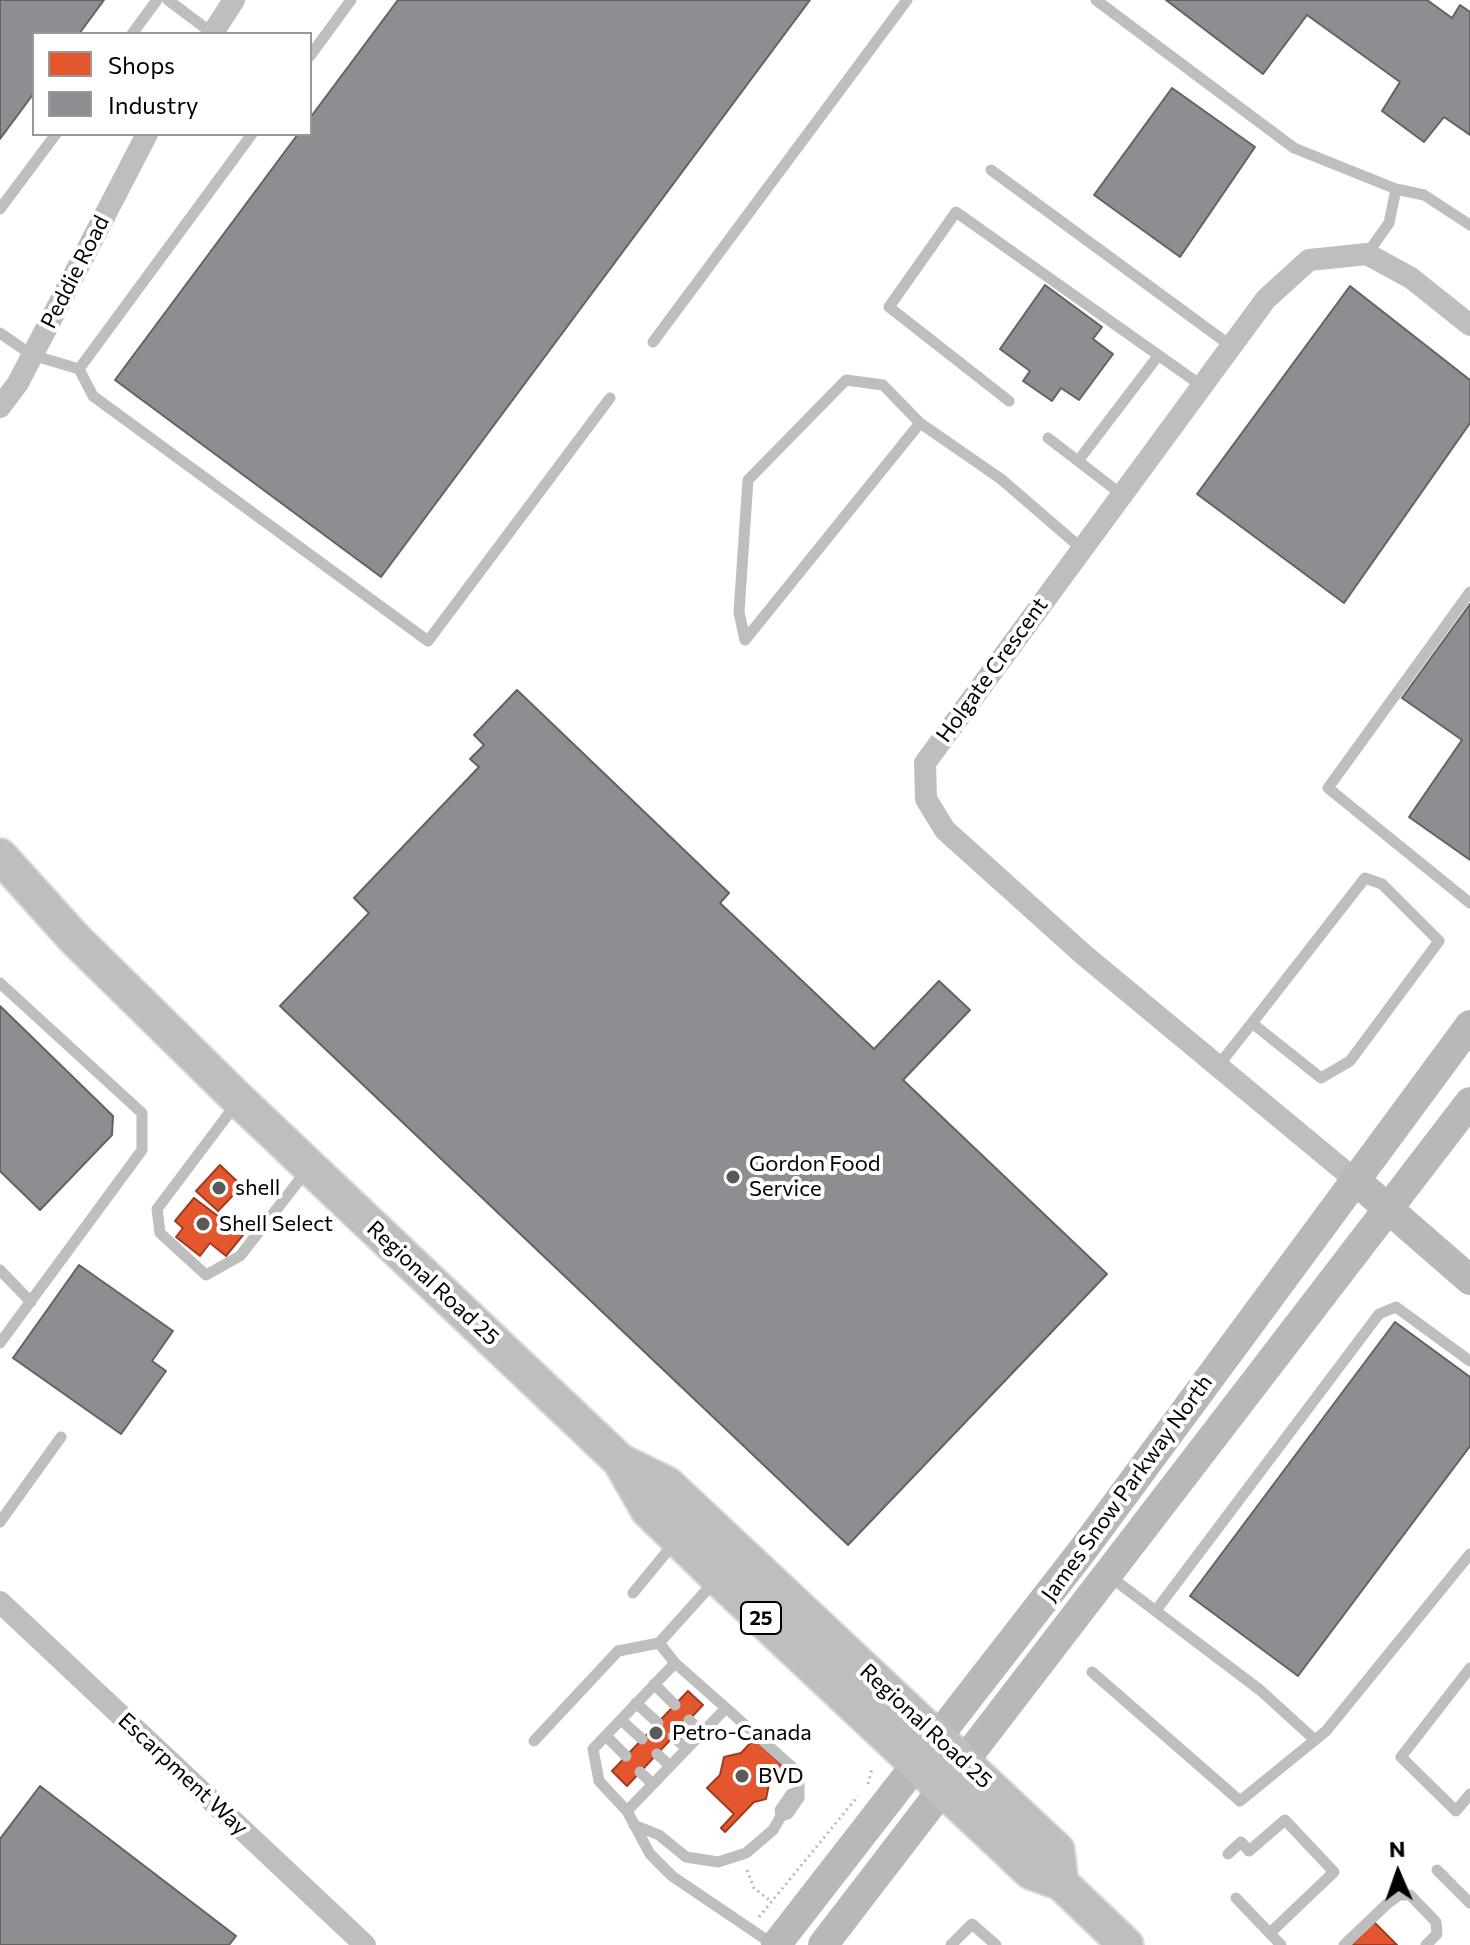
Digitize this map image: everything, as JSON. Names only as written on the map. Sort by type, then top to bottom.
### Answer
[{"type":"main road","name":"Regional Road 25","points":[[0,856],[74,938],[239,1100],[620,1461],[648,1510],[718,1578],[927,1750],[964,1762],[1057,1850],[1061,1883]]},
{"type":"main road","name":"Regional Road 25","points":[[0,886],[74,938]]},
{"type":"main road","name":"James Snow Parkway North","points":[[823,1945],[1108,1575],[1373,1194],[1470,1025]]},
{"type":"main road","name":"James Snow Parkway North","points":[[775,1945],[1082,1551],[1373,1194],[1470,1102]]},
{"type":"main road","points":[[1373,1194],[1470,1280]]},
{"type":"main road","name":"Regional Road 25","points":[[620,1461],[667,1484],[927,1750],[942,1788],[1031,1872],[1061,1883],[1126,1945]]},
{"type":"street","points":[[213,32],[234,0]]},
{"type":"street","name":"Peddie Road","points":[[0,407],[32,355],[146,136]]},
{"type":"street","points":[[1367,254],[1411,278],[1470,325]]},
{"type":"street","name":"Holgate Crescent","points":[[1367,254],[1309,260],[1266,299],[925,763],[926,799],[945,830],[1084,955],[1373,1194]]},
{"type":"street","name":"Escarpment Way","points":[[0,1602],[365,1945]]},
{"type":"lane","points":[[133,32],[157,0]]},
{"type":"lane","points":[[168,0],[211,32]]},
{"type":"lane","points":[[312,53],[351,0]]},
{"type":"lane","points":[[653,342],[907,0]]},
{"type":"lane","points":[[1096,0],[1294,148],[1396,189],[1424,195],[1470,225]]},
{"type":"lane","points":[[0,209],[55,136]]},
{"type":"lane","points":[[79,369],[251,136]]},
{"type":"lane","points":[[991,170],[1231,346]]},
{"type":"lane","points":[[1367,254],[1389,223],[1396,189]]},
{"type":"lane","points":[[1009,401],[889,307],[956,212],[1202,386]]},
{"type":"lane","points":[[0,333],[32,355],[79,369],[93,396],[428,641],[610,398]]},
{"type":"lane","points":[[1078,461],[1158,356]]},
{"type":"lane","points":[[920,423],[745,640],[739,612],[748,480],[846,380],[883,385],[920,423],[1001,479],[1081,548]]},
{"type":"lane","points":[[1048,438],[1121,494]]},
{"type":"lane","points":[[1470,592],[1328,788],[1470,903]]},
{"type":"lane","points":[[1218,1066],[1365,878],[1382,884],[1439,941],[1350,1061],[1321,1078],[1252,1023]]},
{"type":"lane","points":[[0,983],[142,1113],[142,1150],[0,1343]]},
{"type":"lane","points":[[239,1100],[157,1209],[160,1233],[206,1275],[240,1256],[309,1167]]},
{"type":"lane","points":[[0,1270],[31,1302]]},
{"type":"lane","points":[[1157,1609],[1379,1314],[1396,1307],[1470,1361]]},
{"type":"lane","points":[[0,1522],[61,1437]]},
{"type":"lane","points":[[633,1593],[678,1538]]},
{"type":"lane","points":[[1092,1672],[1240,1801],[1326,1731],[1470,1554]]},
{"type":"lane","points":[[1108,1575],[1157,1609],[1260,1690],[1315,1740]]},
{"type":"lane","points":[[534,1741],[618,1651],[659,1643],[718,1578]]},
{"type":"lane","points":[[634,1825],[659,1835],[686,1857],[718,1862],[741,1855],[773,1830],[781,1816],[780,1810],[791,1794],[799,1792],[799,1773],[675,1663],[659,1643]]},
{"type":"lane","points":[[675,1663],[593,1749],[599,1781],[627,1811],[650,1854],[672,1876],[775,1945]]},
{"type":"lane","points":[[1470,1668],[1401,1757],[1456,1811],[1470,1794]]},
{"type":"lane","points":[[654,1684],[675,1705]]},
{"type":"lane","points":[[636,1703],[658,1723]]},
{"type":"lane","points":[[627,1811],[726,1708]]},
{"type":"lane","points":[[621,1720],[642,1739]]},
{"type":"lane","points":[[689,1720],[703,1733]]},
{"type":"lane","points":[[606,1736],[626,1756]]},
{"type":"lane","points":[[673,1736],[687,1749]]},
{"type":"lane","points":[[657,1754],[670,1766]]},
{"type":"lane","points":[[640,1772],[653,1784]]},
{"type":"lane","points":[[1228,1854],[1241,1842],[1249,1851],[1285,1820],[1334,1872],[1270,1933]]},
{"type":"lane","points":[[1437,1870],[1470,1903]]},
{"type":"lane","points":[[1344,1945],[1387,1904],[1399,1895],[1410,1895],[1436,1922],[1437,1934],[1426,1945]]},
{"type":"lane","points":[[1236,1898],[1281,1945]]},
{"type":"lane","points":[[951,1945],[972,1924],[996,1945]]},
{"type":"path","points":[[751,1927],[869,1783],[872,1768]]},
{"type":"path","points":[[741,1855],[754,1888],[772,1902]]},
{"type":"building: Shops","name":"shell","points":[[220,1165],[242,1186],[218,1211],[196,1191]]},
{"type":"building: Shops","name":"Shell Select","points":[[194,1198],[243,1235],[226,1256],[210,1243],[200,1256],[176,1237],[183,1228],[175,1221]]},
{"type":"building: Shops","points":[[688,1691],[703,1705],[627,1786],[612,1771]]},
{"type":"building: Shops","points":[[754,1739],[785,1768],[769,1784],[766,1799],[754,1802],[725,1832],[721,1828],[734,1814],[707,1788],[720,1775],[724,1757],[741,1753]]},
{"type":"building: Shops","points":[[1374,1922],[1397,1945],[1352,1945]]},
{"type":"building: Industry","points":[[0,0],[104,0],[80,32],[32,32],[32,96],[0,139]]},
{"type":"building: Industry","points":[[398,0],[810,0],[381,577],[115,380],[297,136],[312,136],[312,115]]},
{"type":"building: Industry","points":[[1166,0],[1427,0],[1452,18],[1460,5],[1470,12],[1470,135],[1444,117],[1424,142],[1382,111],[1400,82],[1307,15],[1263,74]]},
{"type":"building: Industry","points":[[1172,88],[1255,147],[1180,257],[1094,195]]},
{"type":"building: Industry","points":[[1045,285],[1102,327],[1093,339],[1113,354],[1079,400],[1061,388],[1052,401],[1023,381],[1030,371],[1000,349]]},
{"type":"building: Industry","points":[[1350,286],[1470,380],[1470,423],[1344,603],[1197,494]]},
{"type":"building: Industry","points":[[1470,604],[1470,860],[1409,817],[1462,740],[1402,698]]},
{"type":"building: Industry","name":"Gordon Food Service","points":[[517,690],[729,893],[720,903],[874,1049],[939,981],[970,1010],[903,1080],[1107,1274],[848,1545],[280,1006],[369,913],[354,898],[479,767],[470,759],[484,745],[474,735]]},
{"type":"building: Industry","points":[[0,1006],[113,1116],[112,1135],[40,1210],[0,1171]]},
{"type":"building: Industry","points":[[79,1265],[173,1331],[152,1361],[166,1371],[121,1434],[13,1358]]},
{"type":"building: Industry","points":[[1395,1322],[1470,1377],[1470,1446],[1298,1676],[1190,1596]]},
{"type":"building: Industry","points":[[40,1786],[236,1936],[229,1945],[0,1945],[0,1839]]},
{"type":"place","name":"Gordon Food Service","points":[[733,1177]]},
{"type":"place","name":"shell","points":[[219,1188]]},
{"type":"place","name":"Shell Select","points":[[203,1224]]},
{"type":"place","name":"Petro-Canada","points":[[656,1733]]},
{"type":"place","name":"BVD","points":[[742,1776]]}]
